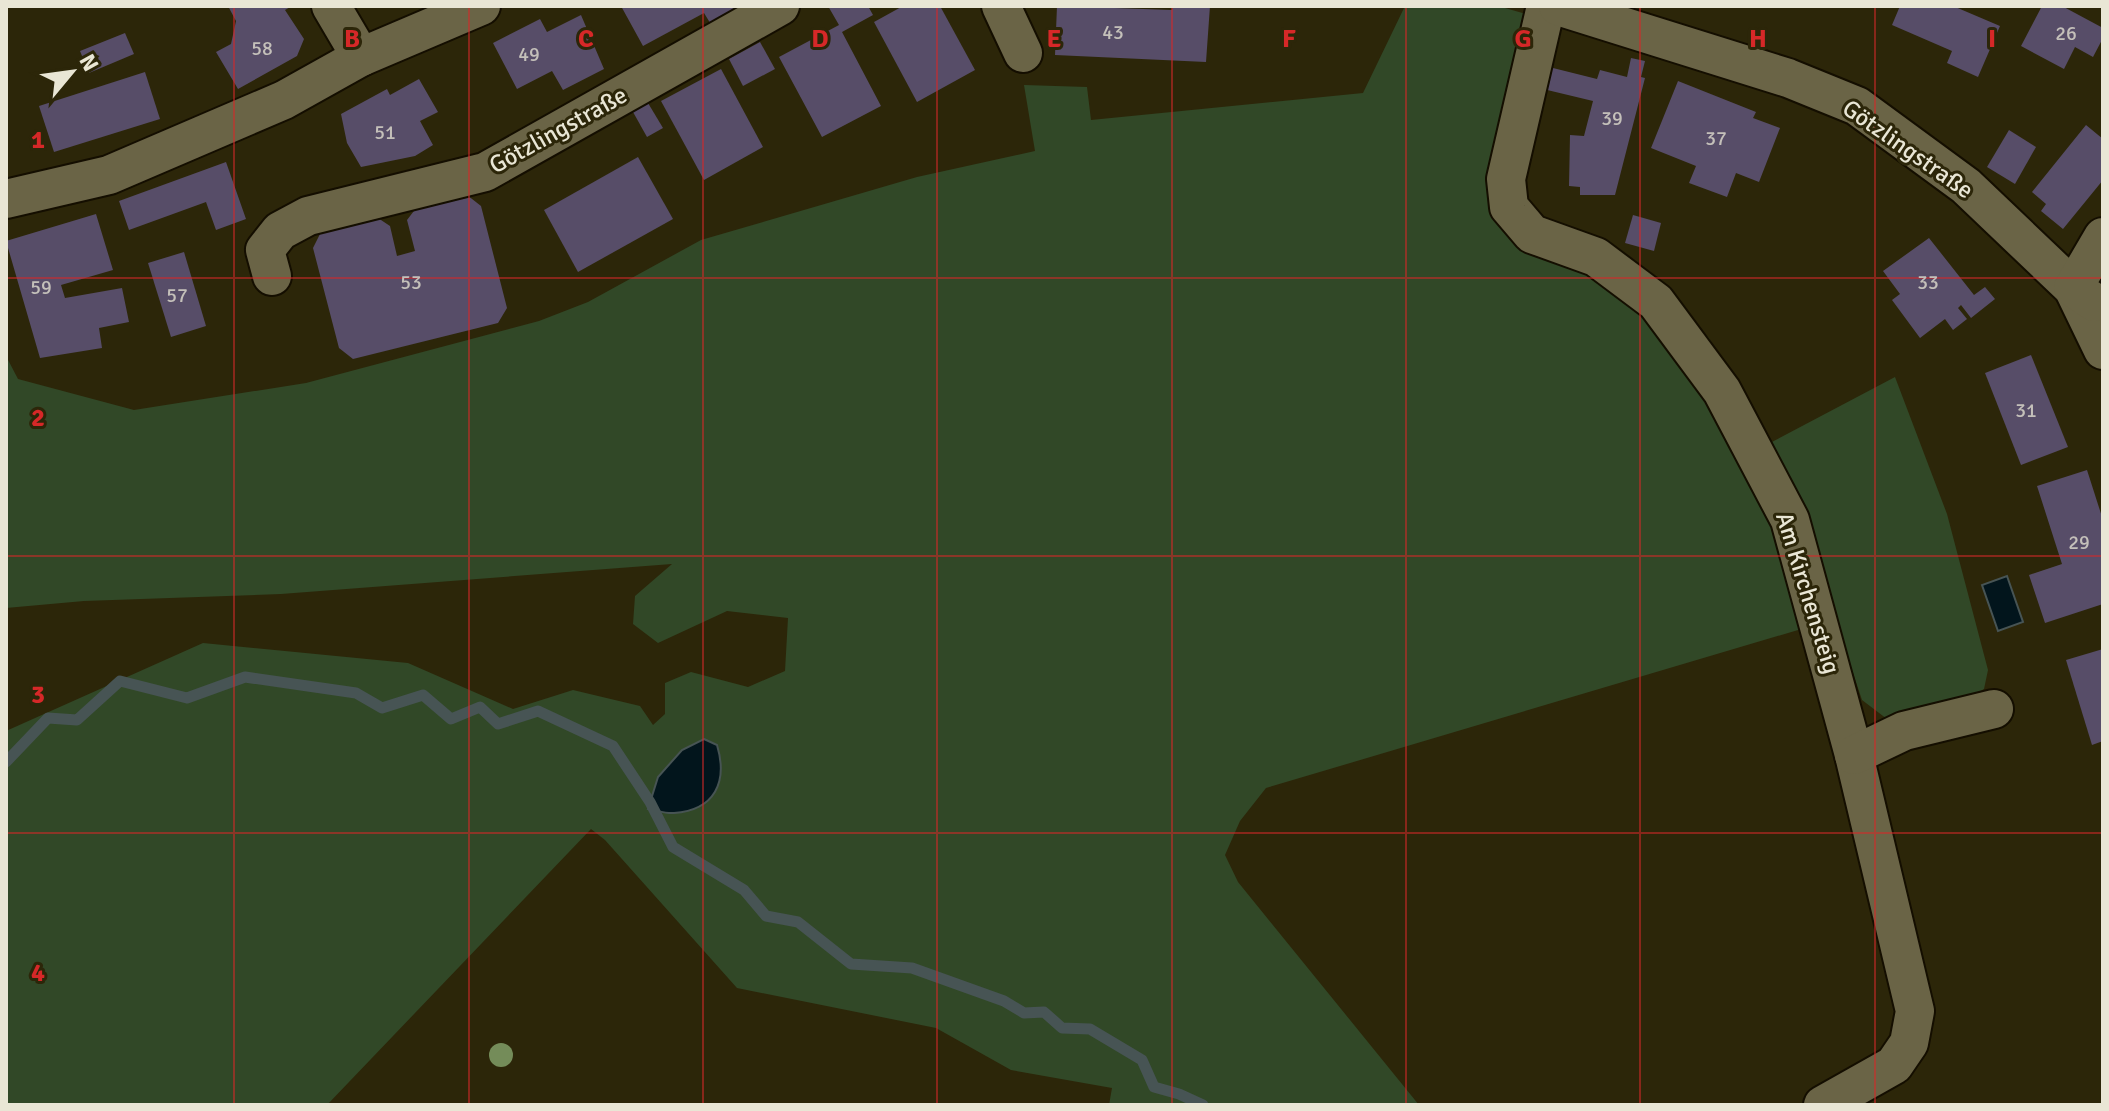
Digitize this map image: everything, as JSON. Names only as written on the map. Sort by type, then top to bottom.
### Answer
[{"type":"street","points":[[331,6],[361,57]]},
{"type":"street","points":[[6,199],[109,175],[284,100],[361,57],[481,6]]},
{"type":"street","name":"Götzlingstraße","points":[[272,276],[265,250],[280,231],[294,223],[308,216],[485,172],[780,6]]},
{"type":"street","points":[[1001,6],[1023,53]]},
{"type":"street","name":"Am Kirchensteig","points":[[1546,6],[1506,179],[1509,207],[1532,234],[1596,257],[1656,302],[1722,391],[1790,520],[1854,755],[1915,1011],[1909,1043],[1894,1065],[1823,1105]]},
{"type":"street","name":"Götzlingstraße","points":[[1558,6],[1788,78],[1857,106],[1966,186],[2088,298],[2103,350]]},
{"type":"street","points":[[2088,298],[2103,237]]},
{"type":"street","points":[[1854,755],[1904,731],[1994,709]]},
{"type":"green space","points":[[1405,6],[1498,6],[1550,21],[1521,203],[1541,218],[1616,252],[1709,338],[1770,443],[1895,377],[1947,514],[1988,670],[1984,689],[1963,701],[1887,719],[1862,700],[1835,619],[1266,788],[1240,821],[1225,855],[1238,882],[1419,1105],[1109,1105],[1112,1088],[1011,1070],[936,1028],[737,988],[605,840],[591,829],[327,1105],[6,1105],[6,731],[203,643],[408,663],[513,709],[573,690],[640,706],[653,725],[665,714],[665,683],[691,672],[748,687],[785,671],[788,618],[727,611],[658,643],[633,624],[635,596],[672,564],[281,594],[84,601],[6,608],[6,356],[18,379],[134,410],[306,383],[539,321],[588,302],[701,240],[917,177],[1035,151],[1024,85],[1087,87],[1091,120],[1363,93]]},
{"type":"water","points":[[2007,576],[2023,622],[1998,631],[1982,585]]},
{"type":"water","points":[[704,739],[717,745],[720,758],[719,782],[709,800],[688,811],[674,813],[648,809],[658,777],[682,750]]},
{"type":"building","points":[[228,6],[292,6],[285,10],[304,39],[297,56],[238,89],[216,52],[231,44],[236,21]]},
{"type":"building","points":[[621,6],[751,6],[712,26],[704,13],[643,46]]},
{"type":"building","points":[[828,6],[868,6],[873,15],[842,32],[881,106],[822,137],[779,57],[839,25]]},
{"type":"building","points":[[903,6],[940,6],[975,70],[917,102],[874,22]]},
{"type":"building","points":[[1057,6],[1172,10],[1173,6],[1210,6],[1206,62],[1055,55]]},
{"type":"building","points":[[1900,6],[1953,6],[2000,26],[1978,77],[1947,63],[1952,51],[1892,25]]},
{"type":"building","points":[[2042,6],[2062,6],[2103,28],[2103,38],[2093,57],[2075,47],[2064,69],[2021,46]]},
{"type":"building","points":[[581,15],[604,69],[563,90],[552,71],[517,89],[493,43],[540,19],[547,32]]},
{"type":"building","points":[[125,33],[134,54],[89,73],[80,51]]},
{"type":"building","points":[[760,42],[775,69],[743,86],[729,59]]},
{"type":"building","points":[[1631,58],[1645,61],[1641,77],[1645,78],[1615,195],[1580,195],[1580,187],[1569,186],[1570,135],[1584,136],[1593,101],[1543,89],[1549,67],[1597,79],[1600,70],[1627,77]]},
{"type":"building","points":[[721,69],[763,147],[704,180],[661,101]]},
{"type":"building","points":[[145,72],[160,119],[54,152],[39,106]]},
{"type":"building","points":[[419,79],[438,112],[420,121],[433,145],[415,156],[361,167],[347,143],[341,114],[387,89],[390,95]]},
{"type":"building","points":[[1678,81],[1756,112],[1753,118],[1780,128],[1759,182],[1736,173],[1727,197],[1689,183],[1696,166],[1651,148]]},
{"type":"building","points":[[648,103],[663,128],[647,137],[633,112]]},
{"type":"building","points":[[2086,125],[2103,139],[2103,180],[2063,229],[2041,211],[2046,204],[2032,192]]},
{"type":"building","points":[[2009,130],[2036,147],[2015,184],[1987,167]]},
{"type":"building","points":[[638,157],[673,219],[578,272],[544,210]]},
{"type":"building","points":[[226,162],[246,219],[216,230],[206,202],[129,230],[119,201]]},
{"type":"building","points":[[467,195],[481,206],[507,308],[498,323],[353,359],[339,348],[313,248],[322,230],[375,216],[390,226],[397,256],[415,251],[407,220],[417,207]]},
{"type":"building","points":[[96,214],[113,270],[61,285],[65,298],[122,288],[129,322],[99,328],[102,348],[40,358],[6,241]]},
{"type":"building","points":[[1633,215],[1661,223],[1654,251],[1625,243]]},
{"type":"building","points":[[1929,238],[1974,295],[1985,287],[1995,299],[1971,318],[1961,305],[1958,308],[1967,319],[1953,330],[1945,319],[1920,338],[1892,300],[1900,294],[1883,271]]},
{"type":"building","points":[[184,252],[206,326],[171,337],[148,263]]},
{"type":"building","points":[[2031,355],[2068,447],[2021,465],[1985,373]]},
{"type":"building","points":[[2087,470],[2103,520],[2103,604],[2045,623],[2029,575],[2062,564],[2037,486]]},
{"type":"building","points":[[2103,649],[2103,741],[2092,745],[2066,660]]},
{"type":"waterway","points":[[6,762],[48,718],[77,720],[120,681],[187,698],[245,677],[356,693],[382,708],[423,695],[451,719],[480,707],[498,724],[538,711],[613,746],[650,802],[673,847],[744,890],[766,916],[798,922],[851,964],[912,968],[1004,1001],[1024,1013],[1044,1012],[1062,1028],[1090,1029],[1142,1060],[1154,1087],[1203,1105]]}]
